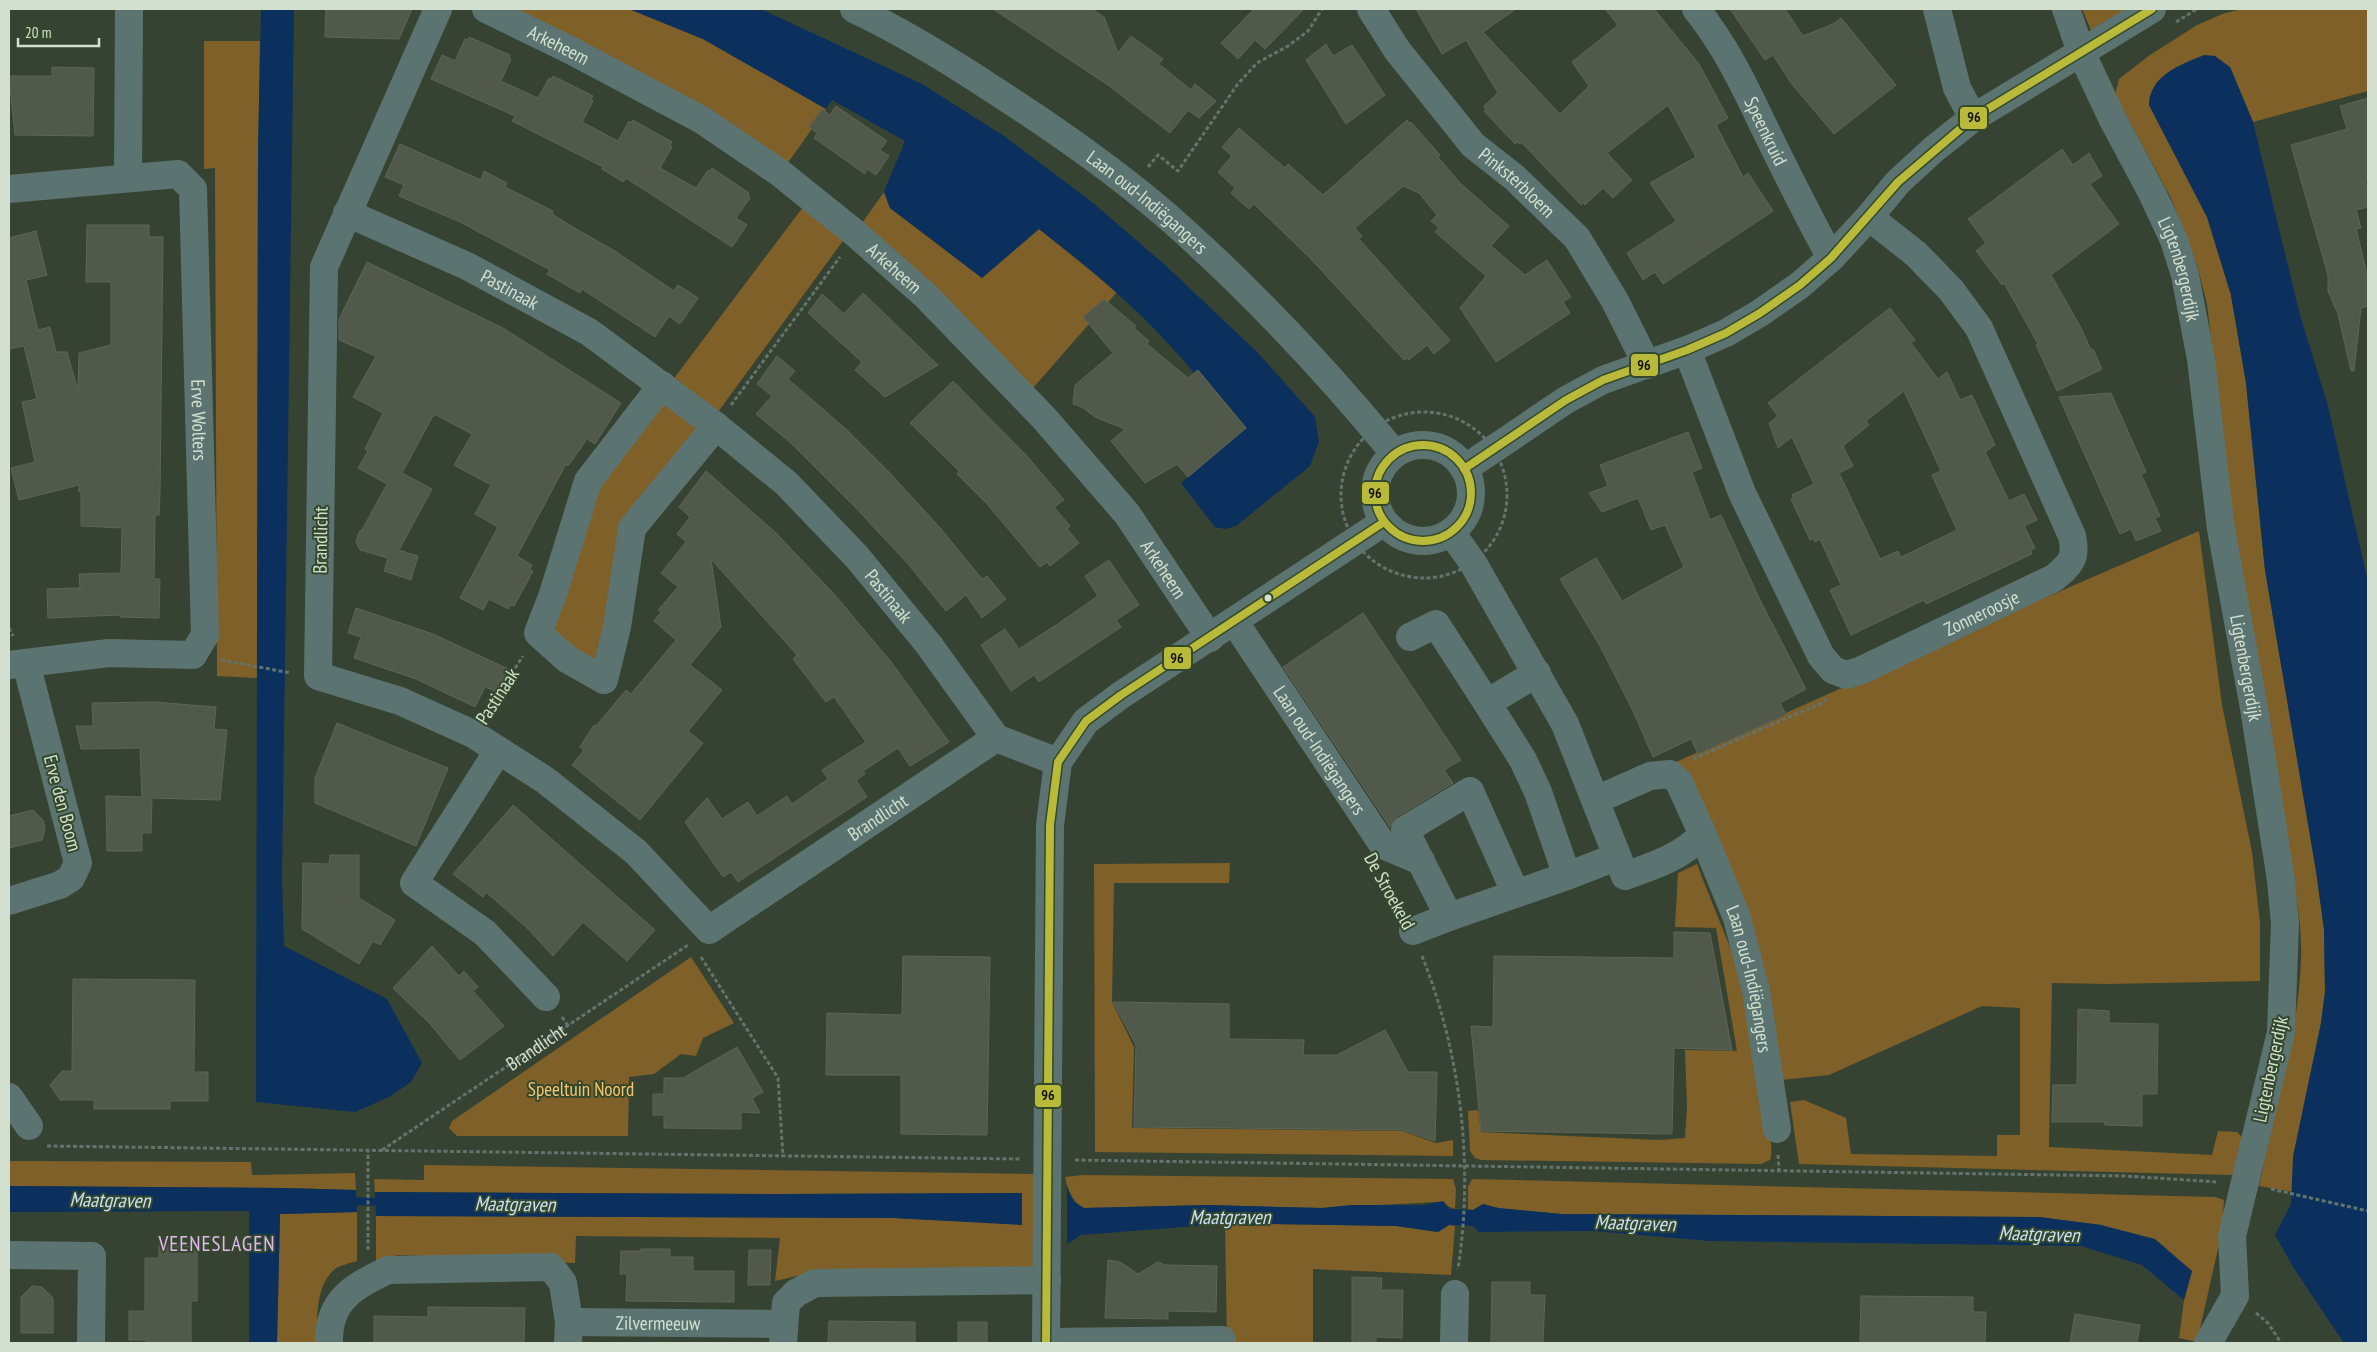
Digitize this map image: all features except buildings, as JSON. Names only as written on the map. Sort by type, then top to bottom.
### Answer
[{"type":"street","points":[[128,178],[129,9]]},
{"type":"street","points":[[347,213],[438,9]]},
{"type":"street","name":"Arkeheem","points":[[486,9],[702,120],[780,173],[856,234],[926,296],[1044,418],[1127,514],[1210,638]]},
{"type":"street","name":"Laan oud-Indiëgangers","points":[[854,9],[957,66],[1022,107],[1131,188],[1184,231],[1266,310],[1374,428],[1395,454]]},
{"type":"street","name":"Pinksterbloem","points":[[1371,9],[1397,50],[1473,145],[1515,178],[1577,238],[1615,301],[1647,365]]},
{"type":"street","name":"Speenkruid","points":[[1696,9],[1712,28],[1740,78],[1805,211],[1831,258]]},
{"type":"street","points":[[1937,9],[1957,88],[1973,118]]},
{"type":"street","name":"Ligtenbergerdijk","points":[[2066,9],[2081,52],[2174,240],[2185,275],[2201,359],[2221,529],[2254,708],[2281,880],[2285,923],[2281,1032],[2232,1236],[2235,1296]]},
{"type":"street","points":[[1464,469],[1566,400],[1602,380],[1687,350],[1726,333],[1760,313],[1800,285],[1831,258],[1898,182],[1934,149],[1973,118],[2152,9]]},
{"type":"street","name":"Erve Wolters","points":[[9,189],[178,174],[194,189],[205,635],[193,655],[109,653],[17,664]]},
{"type":"street","name":"Pastinaak","points":[[347,213],[467,266],[589,332],[716,426],[786,484],[857,557],[929,645],[996,738]]},
{"type":"street","name":"Brandlicht","points":[[347,213],[324,267],[318,676],[400,701],[473,734],[546,780],[636,852],[701,937],[996,738]]},
{"type":"street","name":"Zonneroosje","points":[[1846,675],[1862,670],[2054,578],[2068,566],[2075,551],[2072,536],[1979,328],[1951,290],[1916,254],[1869,217]]},
{"type":"street","points":[[1687,350],[1742,493],[1787,590],[1821,656],[1833,670],[1846,675]]},
{"type":"street","points":[[662,385],[588,481],[553,594],[538,633],[567,659],[604,680],[617,627],[632,528],[716,426]]},
{"type":"street","points":[[1425,445],[1440,449],[1454,457],[1464,469],[1470,482],[1469,504],[1461,523],[1450,532],[1437,539],[1423,541],[1408,539],[1395,533],[1384,522],[1377,508],[1374,493],[1381,471],[1395,454],[1410,447],[1425,445]]},
{"type":"street","points":[[1222,1340],[1046,1342],[1050,825],[1058,762],[1086,720],[1121,694],[1210,638],[1384,522]]},
{"type":"street","points":[[1450,532],[1473,563],[1565,724],[1625,876],[1667,861],[1687,850],[1703,835]]},
{"type":"street","name":"Laan oud-Indiëgangers","points":[[1234,621],[1383,845],[1421,861]]},
{"type":"street","points":[[1410,637],[1436,624],[1522,760],[1538,792],[1567,876]]},
{"type":"street","name":"Erve den Boom","points":[[9,901],[60,885],[71,878],[78,863],[17,664]]},
{"type":"street","points":[[1487,704],[1537,673]]},
{"type":"street","points":[[996,738],[1058,762]]},
{"type":"street","name":"Brandlicht","points":[[498,751],[414,882],[485,933],[546,997]]},
{"type":"street","points":[[1596,800],[1660,773],[1670,774],[1679,782]]},
{"type":"street","name":"Laan oud-Indiëgangers","points":[[1679,782],[1737,918],[1756,991],[1777,1130]]},
{"type":"street","points":[[1449,917],[1405,830],[1470,791],[1516,894]]},
{"type":"street","points":[[1413,931],[1616,857]]},
{"type":"street","points":[[9,1097],[37,1136]]},
{"type":"street","points":[[9,1255],[92,1256],[91,1343]]},
{"type":"street","name":"Zilvermeeuw","points":[[329,1343],[328,1328],[332,1313],[343,1299],[369,1279],[388,1270],[551,1267],[563,1283],[569,1333],[783,1334],[786,1302],[796,1292],[815,1283],[1047,1280]]},
{"type":"street","points":[[1454,1343],[1455,1294]]},
{"type":"street","points":[[2208,1343],[2235,1296]]},
{"type":"path","points":[[1131,188],[1158,155],[1178,171],[1237,85],[1257,63],[1288,46],[1308,31],[1322,9]]},
{"type":"path","points":[[716,426],[856,234]]},
{"type":"path","points":[[1438,413],[1460,420],[1479,432],[1494,449],[1504,472],[1507,498],[1503,523],[1491,545],[1473,563],[1449,575],[1422,578],[1396,574],[1373,561],[1355,541],[1344,518],[1341,493],[1345,468],[1357,446],[1374,428],[1394,417],[1409,414],[1438,413]]},
{"type":"path","name":"Pastinaak","points":[[473,734],[538,633]]},
{"type":"path","points":[[244,664],[297,675]]},
{"type":"path","points":[[1679,782],[1693,759],[1824,702],[1846,675]]},
{"type":"path","name":"De Stroekeld","points":[[1379,871],[1413,931],[1439,1000],[1454,1067],[1461,1114],[1464,1166],[1462,1245]]},
{"type":"path","points":[[701,937],[750,1031],[778,1078],[783,1156]]},
{"type":"path","name":"Brandlicht","points":[[380,1151],[701,937]]},
{"type":"path","points":[[37,1136],[368,1151],[2126,1176],[2244,1184]]},
{"type":"path","points":[[367,1234],[368,1151]]},
{"type":"path","points":[[2289,1192],[2368,1211]]},
{"type":"path","points":[[2235,1296],[2268,1324],[2280,1343]]},
{"type":"green space","points":[[503,9],[629,9],[703,39],[826,109],[785,167]]},
{"type":"green space","points":[[2082,9],[2138,9],[2103,30],[2091,30]]},
{"type":"green space","points":[[2243,9],[2368,9],[2368,91],[2253,122],[2230,67],[2150,96],[2149,105],[2207,217],[2231,295],[2246,383],[2265,570],[2316,871],[2324,929],[2325,992],[2321,1023],[2293,1157],[2293,1192],[2259,1186],[2295,1018],[2299,989],[2301,935],[2296,892],[2235,534],[2207,304],[2197,265],[2170,196],[2115,95],[2119,79],[2150,55],[2197,25],[2225,13]]},
{"type":"green space","points":[[204,41],[260,41],[257,678],[217,676],[215,168],[204,169]]},
{"type":"green space","points":[[884,192],[890,208],[982,278],[1039,229],[1117,292],[1033,388],[860,226]]},
{"type":"green space","points":[[806,203],[848,234],[707,427],[624,530],[597,667],[548,630],[596,482]]},
{"type":"green space","points":[[2199,531],[2222,705],[2252,852],[2260,923],[2260,981],[2106,984],[2052,983],[2049,1147],[2212,1155],[2218,1131],[2237,1132],[2246,1141],[2240,1169],[2232,1175],[1799,1164],[1790,1102],[1804,1100],[1846,1118],[1851,1154],[1997,1156],[1997,1135],[2020,1135],[2020,1008],[1982,1006],[1829,1075],[1781,1080],[1774,1038],[1667,766]]},
{"type":"green space","points":[[1230,863],[1229,883],[1114,883],[1112,1002],[1134,1047],[1132,1128],[1402,1131],[1436,1143],[1453,1140],[1453,1156],[1095,1152],[1094,864]]},
{"type":"green space","points":[[1697,864],[1731,950],[1749,1003],[1756,1035],[1771,1133],[1770,1160],[1761,1164],[1481,1160],[1475,1158],[1470,1151],[1468,1111],[1478,1110],[1481,1132],[1659,1140],[1685,1138],[1687,1108],[1685,1050],[1737,1051],[1716,928],[1675,927],[1678,873]]},
{"type":"green space","name":"Speeltuin Noord","points":[[691,957],[734,1023],[703,1038],[696,1056],[681,1054],[654,1074],[629,1077],[628,1136],[457,1136],[449,1128],[452,1121]]},
{"type":"green space","points":[[9,1161],[251,1162],[252,1175],[355,1173],[356,1190],[9,1186]]},
{"type":"green space","points":[[424,1165],[1035,1174],[1034,1277],[814,1272],[775,1281],[780,1238],[576,1236],[575,1263],[398,1255],[376,1261],[376,1216],[893,1218],[1022,1224],[1021,1193],[375,1192],[374,1179],[424,1180]]},
{"type":"green space","points":[[1083,1175],[1453,1179],[1456,1189],[1455,1209],[1436,1202],[1322,1208],[1208,1205],[1084,1208],[1071,1195],[1065,1177]]},
{"type":"green space","points":[[1472,1179],[2215,1197],[2224,1200],[2222,1231],[2197,1342],[2179,1338],[2184,1300],[2192,1271],[2101,1225],[2039,1217],[1562,1214],[1498,1208],[1483,1204],[1473,1210],[1468,1209],[1468,1187]]},
{"type":"green space","points":[[357,1212],[357,1261],[335,1269],[328,1276],[324,1284],[318,1304],[317,1343],[277,1343],[280,1214]]},
{"type":"green space","points":[[1234,1223],[1248,1226],[1271,1224],[1396,1226],[1438,1232],[1449,1225],[1455,1226],[1451,1275],[1313,1269],[1313,1343],[1227,1343],[1225,1224]]},
{"type":"water","points":[[261,9],[294,9],[282,879],[284,946],[387,999],[422,1063],[411,1082],[389,1097],[355,1112],[256,1102],[258,152]]},
{"type":"water","points":[[629,9],[761,9],[922,84],[1004,136],[1092,202],[1164,264],[1257,352],[1315,417],[1319,442],[1310,466],[1236,526],[1225,529],[1215,527],[1181,483],[1247,428],[1198,370],[1194,373],[1159,333],[1121,296],[1039,229],[982,278],[890,208],[884,192],[905,141],[832,100],[826,109],[703,39]]},
{"type":"water","points":[[2204,55],[2215,56],[2230,67],[2253,122],[2300,315],[2328,406],[2368,582],[2368,1343],[2344,1343],[2293,1267],[2275,1235],[2291,1204],[2293,1157],[2321,1023],[2325,992],[2324,929],[2316,871],[2265,570],[2246,383],[2231,295],[2207,217],[2149,105],[2155,86],[2168,72]]},
{"type":"water","points":[[9,1186],[356,1190],[357,1212],[280,1214],[277,1343],[249,1343],[249,1211],[9,1212]]},
{"type":"water","points":[[1067,1187],[1074,1202],[1084,1208],[1208,1205],[1322,1208],[1351,1205],[1424,1205],[1443,1201],[1450,1209],[1473,1210],[1483,1204],[1498,1208],[1562,1214],[2039,1217],[2101,1225],[2155,1239],[2192,1271],[2184,1300],[2142,1265],[2081,1246],[1710,1241],[1594,1231],[1479,1232],[1473,1226],[1449,1225],[1438,1232],[1396,1226],[1271,1224],[1248,1226],[1234,1223],[1081,1235],[1067,1244]]},
{"type":"water","points":[[375,1192],[1022,1193],[1022,1225],[893,1218],[376,1216]]},
{"type":"waterway","name":"Maatgraven","points":[[348,1201],[384,1202]]},
{"type":"transit line","name":"96","points":[[1464,469],[1566,400],[1603,380],[1687,350],[1726,333],[1760,313],[1800,285],[1831,258],[1898,182],[1973,118],[2152,9]]},
{"type":"transit line","name":"96","points":[[1423,445],[1441,449],[1457,459],[1467,475],[1471,493],[1467,511],[1457,527],[1441,537],[1423,541],[1405,537],[1389,527],[1379,511],[1375,493],[1379,475],[1389,459],[1405,449],[1423,445]]},
{"type":"transit line","name":"96","points":[[1046,1343],[1050,825],[1058,762],[1086,721],[1121,695],[1384,522]]},
{"type":"district","name":"VEENESLAGEN","points":[[217,1244]]}]
